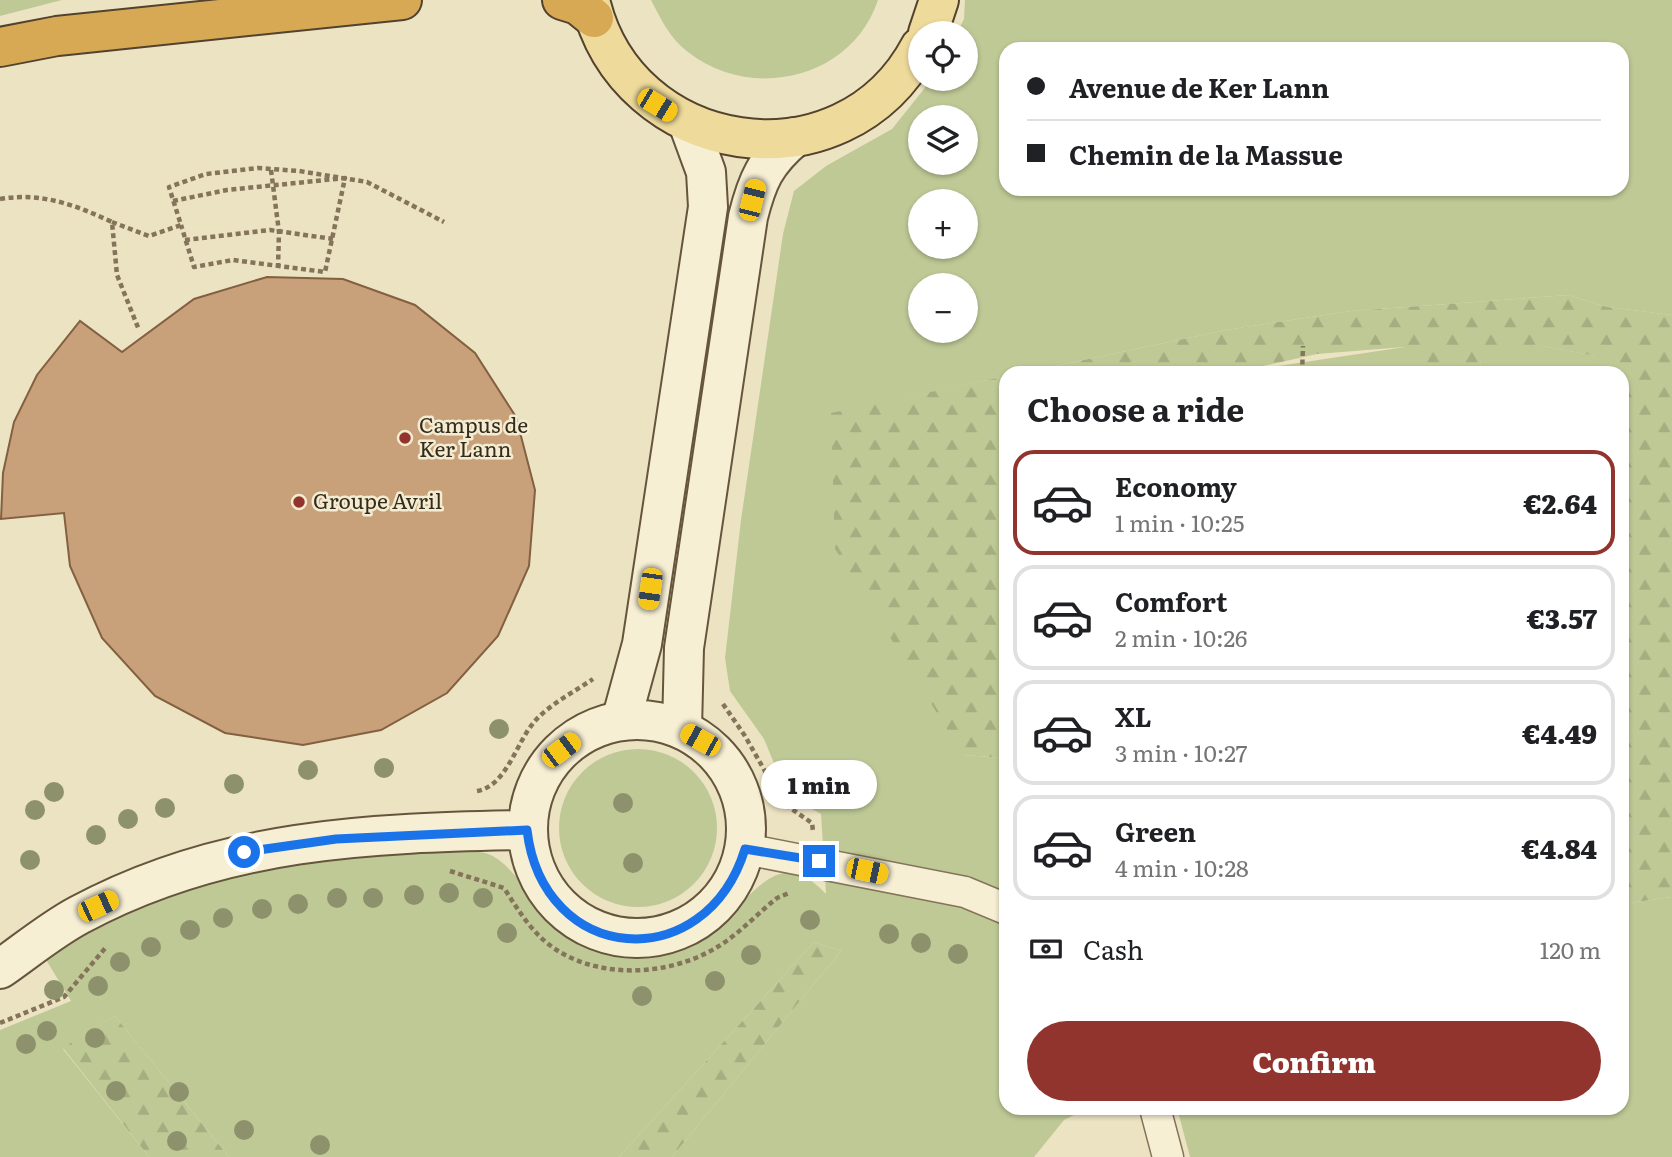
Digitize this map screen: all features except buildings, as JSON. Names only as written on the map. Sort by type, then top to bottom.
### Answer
[{"type":"highway","points":[[0,47],[57,36],[402,0]]},
{"type":"highway","points":[[562,0],[592,9]]},
{"type":"main road","points":[[932,21],[939,0]]},
{"type":"main road","points":[[592,9],[610,51],[631,80],[657,105],[688,123],[722,135],[758,140],[794,137],[829,128],[861,112],[890,89],[908,64]]},
{"type":"street","points":[[621,721],[642,643],[708,207],[706,172],[688,123]]},
{"type":"street","points":[[682,730],[684,648],[748,218],[757,183],[774,154],[794,137]]},
{"type":"street","points":[[642,720],[682,730],[716,753],[738,787],[744,807],[745,849],[738,873],[709,912],[688,926],[664,936],[640,939],[615,937],[580,923],[552,899],[534,867],[527,830],[535,786],[546,767],[579,736],[621,721],[642,720]]},
{"type":"street","points":[[0,969],[78,916],[157,879],[244,852],[336,839],[527,830]]},
{"type":"street","points":[[745,849],[819,861],[965,892],[999,906]]},
{"type":"street","points":[[1157,1115],[1168,1157]]},
{"type":"path","points":[[271,170],[279,232],[278,267]]},
{"type":"path","points":[[345,178],[325,272],[233,260],[194,267],[169,187],[206,174],[271,170],[345,178],[367,182],[444,222]]},
{"type":"path","points":[[173,201],[227,190],[345,178]]},
{"type":"path","points":[[0,199],[23,195],[69,202],[149,236],[181,225]]},
{"type":"path","points":[[112,222],[117,275],[139,330]]},
{"type":"path","points":[[186,240],[236,232],[279,232],[333,239]]},
{"type":"path","points":[[1302,366],[1303,346]]},
{"type":"path","points":[[464,792],[486,789],[498,781],[536,720],[603,673]]},
{"type":"path","points":[[447,870],[504,888],[526,923],[549,944],[580,961],[613,970],[668,968],[719,946],[778,898],[793,891],[819,861],[812,823],[783,803],[745,736],[725,710],[721,699]]},
{"type":"path","points":[[0,1023],[64,997],[114,937]]},
{"type":"green space","points":[[0,0],[62,0],[0,16]]},
{"type":"green space","points":[[651,0],[878,0],[865,27],[846,48],[823,64],[797,74],[769,78],[741,76],[713,67],[688,52],[671,35]]},
{"type":"green space","points":[[965,0],[1672,0],[1672,315],[1607,307],[1569,295],[1351,311],[1226,330],[1055,366],[999,366],[999,378],[831,414],[963,755],[999,758],[999,1115],[1074,1115],[1064,1120],[1034,1157],[672,1157],[841,951],[814,942],[619,1157],[229,1157],[115,1016],[63,1049],[149,1157],[0,1157],[0,1030],[71,1001],[45,958],[128,912],[218,876],[279,862],[308,859],[441,851],[485,853],[506,866],[544,911],[565,928],[602,943],[630,948],[674,944],[696,937],[716,926],[766,881],[779,874],[793,873],[809,879],[826,894],[821,814],[794,799],[781,780],[764,739],[730,691],[725,658],[741,520],[783,234],[794,191],[826,166],[892,129],[908,109],[908,175],[978,175],[978,105],[911,105],[922,91],[978,91],[978,21],[963,21]]},
{"type":"green space","points":[[1569,295],[1607,307],[1672,315],[1672,897],[1629,903],[1629,366],[1594,366],[1595,356],[1542,346],[1480,346],[1481,366],[1405,366],[1404,347],[1317,354],[1263,366],[1055,366],[1226,330],[1351,311]]},
{"type":"green space","points":[[1479,346],[1542,346],[1596,356],[1595,366],[1480,366]]},
{"type":"green space","points":[[1405,347],[1405,366],[1279,366]]},
{"type":"green space","points":[[999,377],[999,758],[963,755],[835,549],[831,413]]},
{"type":"green space","points":[[638,749],[668,755],[694,772],[711,798],[717,828],[711,858],[694,884],[668,901],[638,907],[608,901],[582,884],[565,858],[559,828],[565,798],[582,772],[608,755]]},
{"type":"green space","points":[[1672,897],[1672,1157],[1190,1157],[1179,1115],[1629,1115],[1629,903]]},
{"type":"green space","points":[[814,942],[841,951],[672,1157],[619,1157]]},
{"type":"green space","points":[[115,1016],[229,1157],[149,1157],[63,1048]]},
{"type":"place","name":"Campus de Ker Lann","points":[[405,438]]},
{"type":"place","name":"Groupe Avril","points":[[299,502]]},
{"type":"route","points":[[244,852],[336,839],[455,831],[527,830],[530,855],[538,878],[552,899],[570,916],[591,929],[615,937],[640,939],[664,936],[688,926],[709,912],[738,873],[745,849],[819,861]]}]
